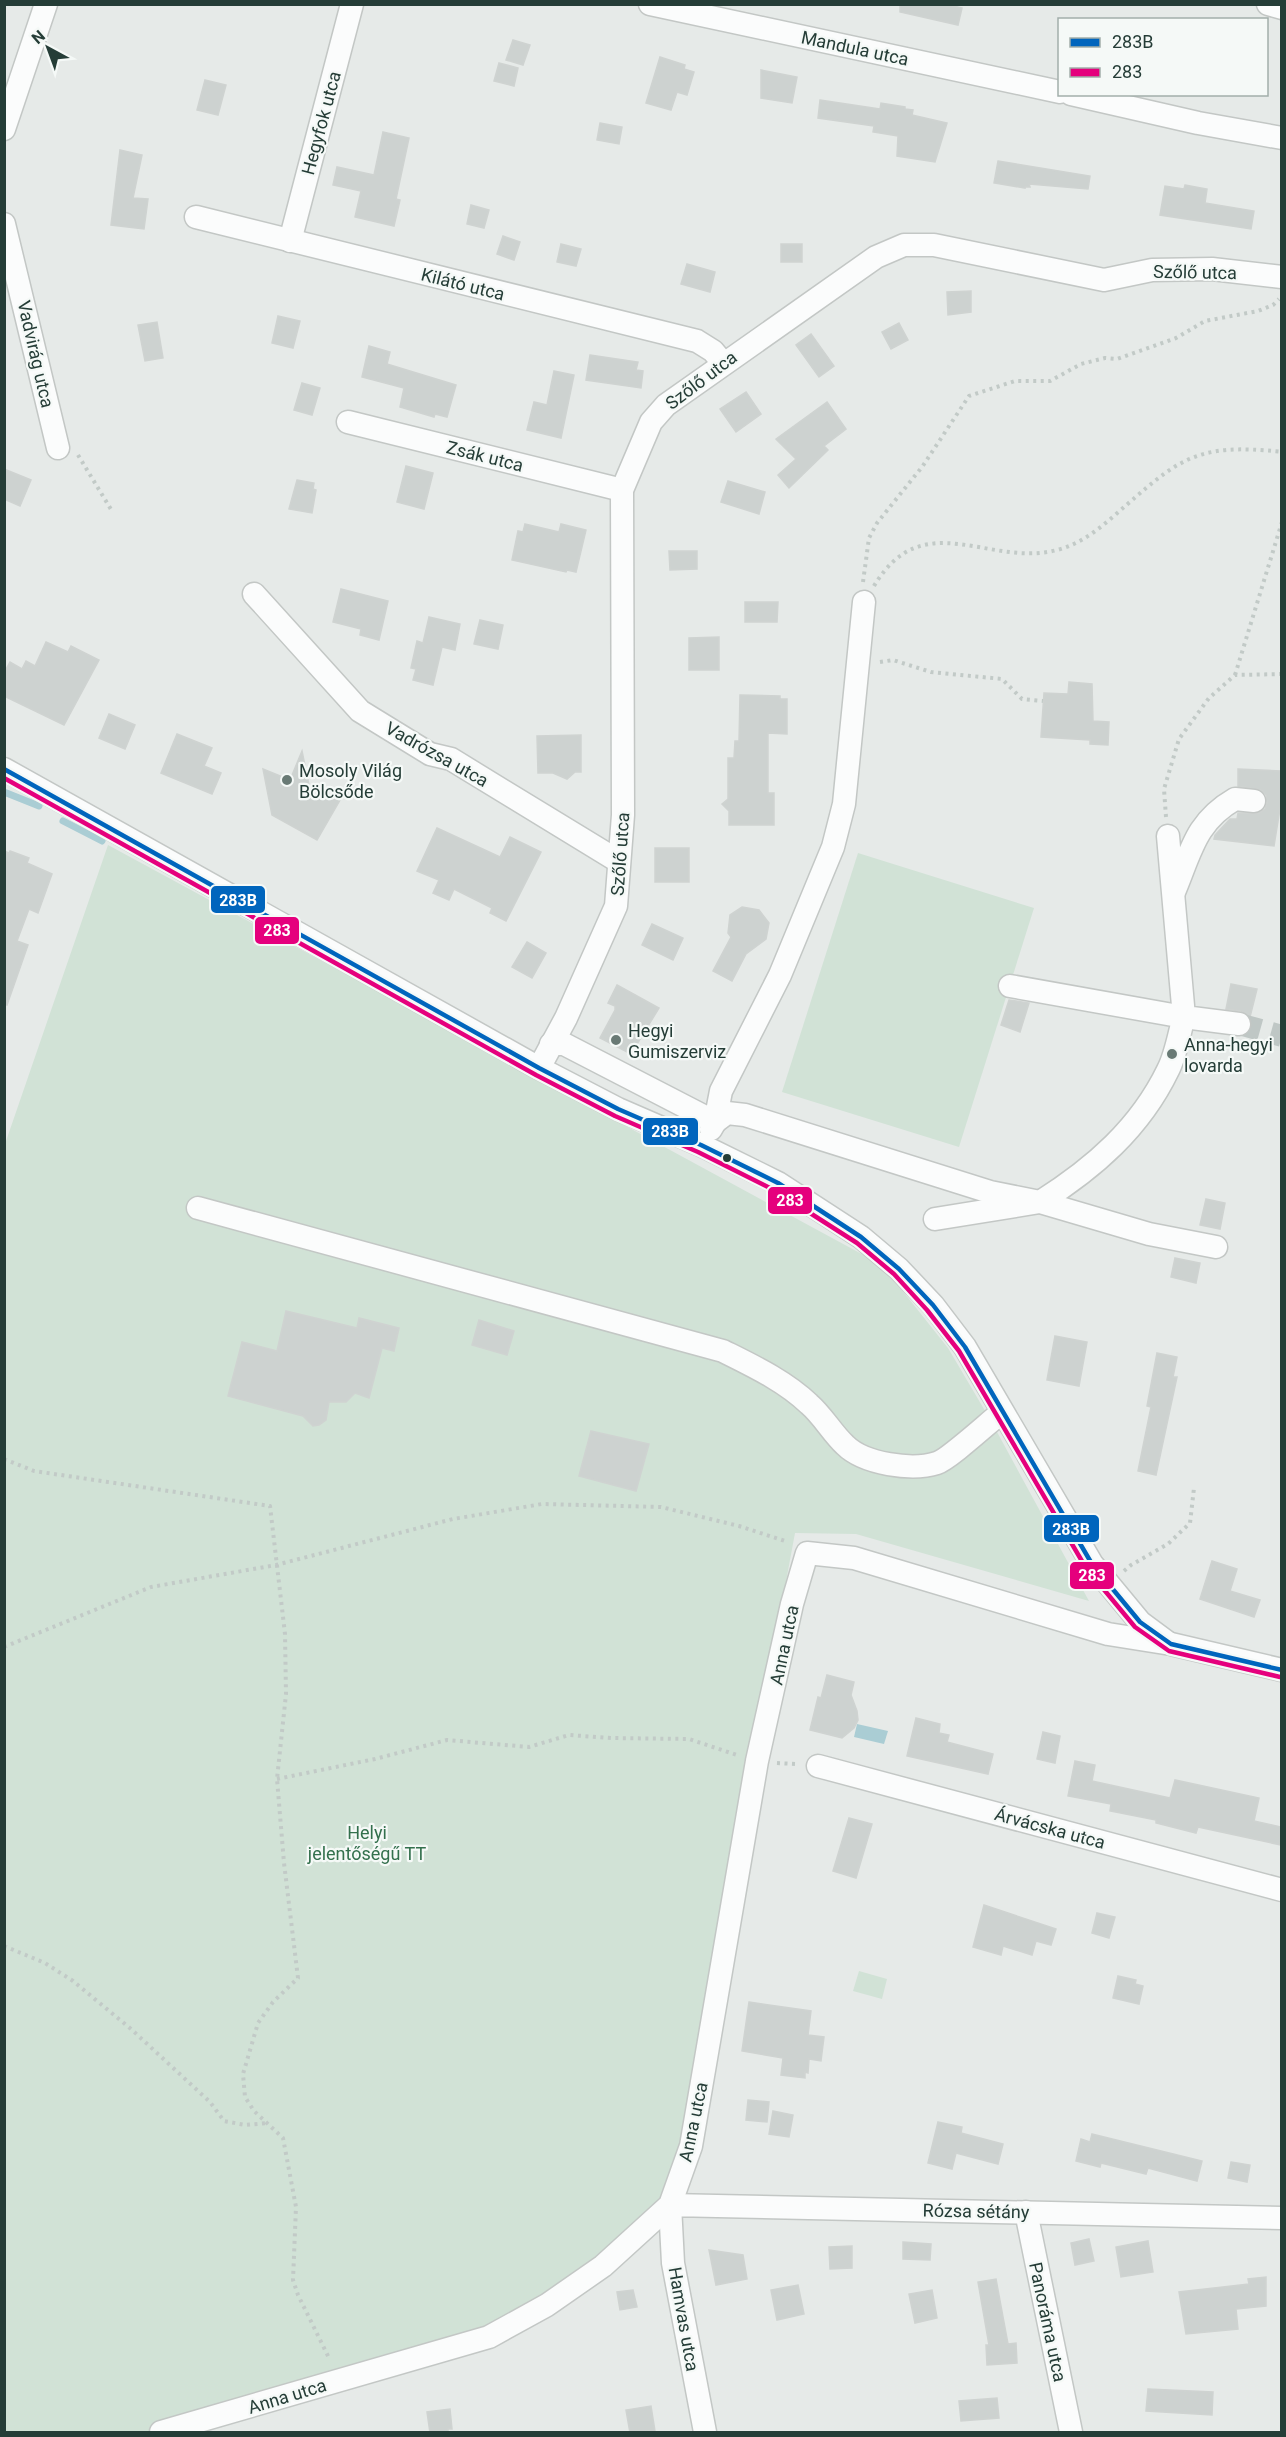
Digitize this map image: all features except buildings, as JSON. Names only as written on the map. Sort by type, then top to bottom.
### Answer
[{"type":"street","points":[[4,129],[46,4]]},
{"type":"street","name":"Hegyfok utca","points":[[290,241],[352,4]]},
{"type":"street","name":"Mandula utca","points":[[650,4],[1058,92]]},
{"type":"street","points":[[1268,4],[1281,8]]},
{"type":"street","points":[[1080,96],[1198,123],[1281,138]]},
{"type":"street","name":"Kilátó utca","points":[[196,217],[697,341],[712,351],[723,363]]},
{"type":"street","name":"Vadvirág utca","points":[[4,224],[58,448]]},
{"type":"street","name":"Szőlő utca","points":[[538,1068],[566,1018],[616,906],[623,815],[622,490],[651,422],[666,405],[876,257],[904,245],[945,247],[1104,280],[1152,270],[1212,269],[1281,277]]},
{"type":"street","name":"Zsák utca","points":[[348,422],[622,490]]},
{"type":"street","name":"Vadrózsa utca","points":[[254,594],[360,711],[430,754],[451,759],[618,861]]},
{"type":"street","points":[[701,1145],[715,1122],[721,1091],[780,975],[833,847],[844,804],[855,674],[864,602]]},
{"type":"street","points":[[4,769],[538,1068],[618,1109],[701,1145],[778,1183],[861,1237],[899,1269],[933,1305],[965,1347],[1076,1539],[1109,1587],[1140,1622],[1171,1644]]},
{"type":"street","points":[[1172,896],[1197,836],[1208,819],[1235,799],[1254,801]]},
{"type":"street","points":[[935,1219],[1040,1202],[1075,1180],[1102,1158],[1142,1116],[1170,1069],[1184,1017],[1168,836]]},
{"type":"street","points":[[1010,986],[1184,1017],[1239,1024]]},
{"type":"street","points":[[551,1044],[564,1044],[715,1122]]},
{"type":"street","points":[[715,1122],[727,1113],[745,1115],[990,1192],[1040,1202],[1149,1234],[1216,1247]]},
{"type":"street","points":[[198,1208],[723,1351],[770,1375],[809,1404],[846,1447],[867,1457],[891,1464],[916,1467],[939,1462],[1002,1412]]},
{"type":"street","points":[[807,1553],[854,1558],[1108,1634],[1171,1644],[1281,1670]]},
{"type":"street","name":"Anna utca","points":[[161,2433],[489,2337],[547,2304],[603,2266],[670,2205],[691,2146],[757,1761],[792,1604],[807,1553]]},
{"type":"street","name":"Árvácska utca","points":[[818,1766],[1281,1890]]},
{"type":"street","name":"Rózsa sétány","points":[[670,2205],[1281,2218]]},
{"type":"street","name":"Hamvas utca","points":[[670,2205],[674,2263],[705,2433]]},
{"type":"street","name":"Panoráma utca","points":[[1026,2212],[1071,2433]]},
{"type":"path","points":[[864,602],[864,562],[869,538],[885,513],[922,467],[969,396],[1015,381],[1050,381],[1087,362],[1106,358],[1117,359],[1176,338],[1211,318],[1258,311],[1273,305],[1281,296]]},
{"type":"path","points":[[58,448],[76,453],[112,511]]},
{"type":"path","points":[[864,602],[891,561],[902,553],[931,543],[952,543],[1015,554],[1055,551],[1089,536],[1166,471],[1184,461],[1204,453],[1224,449],[1245,448],[1281,452]]},
{"type":"path","points":[[1168,836],[1164,789],[1179,739],[1209,698],[1235,675],[1281,522]]},
{"type":"path","points":[[855,674],[867,663],[893,660],[931,672],[1002,679],[1022,699],[1043,701]]},
{"type":"path","points":[[1235,675],[1281,674]]},
{"type":"path","points":[[4,1459],[34,1471],[270,1506],[285,1634],[286,1694],[277,1779],[284,1863],[298,1978],[273,2002],[258,2023],[243,2074],[245,2097],[255,2111],[283,2138],[296,2207],[293,2280],[339,2380]]},
{"type":"path","points":[[1109,1587],[1131,1565],[1168,1544],[1191,1523],[1194,1488]]},
{"type":"path","points":[[4,1647],[151,1587],[276,1565],[453,1519],[543,1504],[661,1507],[739,1526],[789,1543],[807,1553]]},
{"type":"path","points":[[277,1779],[375,1759],[447,1740],[529,1746],[569,1735],[689,1739],[757,1761],[818,1766]]},
{"type":"path","points":[[4,1946],[45,1963],[99,2000],[210,2102],[224,2121],[245,2125],[269,2122]]},
{"type":"green space","name":"Helyi jelentőségű TT","points":[[108,845],[882,1265],[948,1348],[991,1421],[1089,1601],[856,1534],[795,1533],[670,2205],[489,2337],[161,2432],[5,2432],[5,1144]]},
{"type":"green space","points":[[858,853],[1034,908],[959,1147],[782,1092]]},
{"type":"green space","points":[[859,1971],[887,1979],[882,1999],[853,1991]]},
{"type":"water","points":[[857,1724],[888,1731],[884,1744],[854,1737]]},
{"type":"waterway","points":[[4,792],[39,806]]},
{"type":"waterway","points":[[63,821],[102,841]]},
{"type":"tunnel","points":[[1239,1024],[1282,1036]]},
{"type":"transit line","name":"283B","points":[[4,769],[539,1068],[618,1109],[701,1145],[778,1183],[861,1237],[899,1269],[933,1305],[965,1347],[1092,1564],[1140,1622],[1171,1644],[1282,1670]]},
{"type":"transit line","name":"283","points":[[4,778],[536,1075],[615,1116],[698,1152],[774,1190],[857,1243],[894,1274],[927,1310],[959,1351],[1086,1568],[1135,1627],[1169,1651],[1280,1677]]},
{"type":"place","name":"Mosoly Világ Bölcsőde","points":[[287,780]]},
{"type":"place","name":"Hegyi Gumiszerviz","points":[[616,1040]]},
{"type":"place","name":"Anna-hegyi lovarda","points":[[1172,1054]]}]
